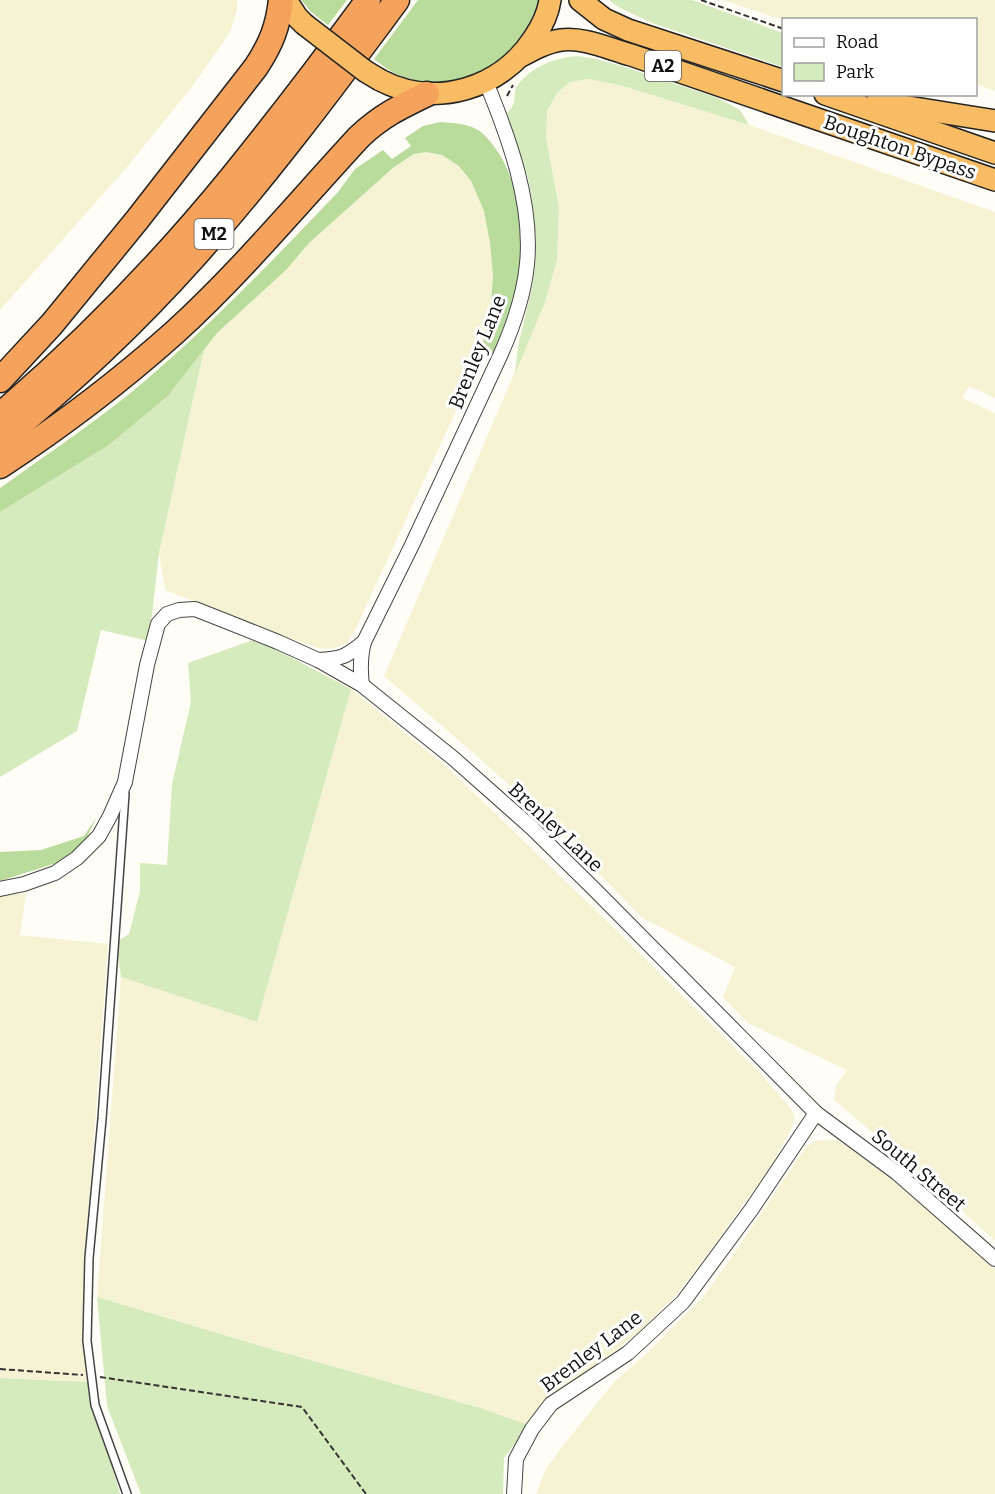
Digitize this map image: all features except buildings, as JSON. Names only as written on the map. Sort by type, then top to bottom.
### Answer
[{"type":"highway","points":[[0,380],[52,324],[137,220],[256,67],[275,32],[281,0]]},
{"type":"highway","name":"A2","points":[[286,0],[304,24],[365,71],[400,89],[427,94],[457,91],[486,82],[500,74],[521,56],[539,31],[550,0]]},
{"type":"highway","name":"M2","points":[[0,415],[95,327],[193,222],[231,179],[293,101],[368,0]]},
{"type":"highway","name":"M2","points":[[0,441],[97,356],[192,259],[281,154],[397,0]]},
{"type":"highway","name":"A2","points":[[580,0],[604,19],[628,30],[782,81]]},
{"type":"highway","name":"Boughton Bypass","points":[[521,56],[560,40],[579,41],[631,55],[995,180]]},
{"type":"highway","name":"M2","points":[[0,466],[56,428],[138,364],[216,292],[373,123],[427,94]]},
{"type":"highway","name":"Boughton Bypass","points":[[831,96],[995,153]]},
{"type":"highway","points":[[844,96],[995,121]]},
{"type":"street","name":"Brenley Lane","points":[[486,82],[496,105],[523,195],[528,244],[524,285],[512,330],[364,642],[360,658],[362,685],[453,758],[532,828],[816,1113],[751,1210],[683,1302],[628,1353],[551,1404],[532,1429],[516,1459],[514,1494]]},
{"type":"street","points":[[0,889],[24,884],[55,873],[77,858],[99,836],[125,782],[147,665],[158,624],[167,614],[179,610],[195,609],[318,660],[362,685]]},
{"type":"street","points":[[318,660],[337,659],[350,653],[364,642]]},
{"type":"street","name":"South Street","points":[[816,1113],[897,1173],[995,1259]]},
{"type":"lane","points":[[125,782],[102,1119],[88,1258],[87,1341],[94,1405],[127,1494]]},
{"type":"path","points":[[701,0],[782,29]]},
{"type":"path","points":[[0,1369],[91,1376],[302,1407],[366,1494]]},
{"type":"shaded area","points":[[0,0],[237,0],[237,11],[230,32],[194,84],[127,167],[0,310]]},
{"type":"shaded area","points":[[722,0],[995,0],[995,91],[977,84],[977,18],[782,20]]},
{"type":"shaded area","points":[[589,79],[623,86],[749,125],[995,212],[995,398],[969,386],[962,398],[995,413],[995,1241],[923,1175],[834,1100],[836,1086],[847,1070],[748,1023],[723,997],[735,967],[641,917],[546,818],[384,676],[545,302],[557,260],[559,207],[546,138],[547,111],[557,93],[570,82]]},
{"type":"shaded area","points":[[426,152],[442,155],[459,166],[471,181],[484,211],[493,276],[490,312],[479,361],[348,642],[332,649],[318,648],[165,590],[159,553],[204,350],[217,333],[286,270],[309,243],[394,167],[414,154]]},
{"type":"shaded area","points":[[351,689],[448,768],[759,1072],[795,1116],[792,1127],[771,1166],[677,1294],[641,1330],[564,1387],[529,1425],[477,1407],[97,1297],[121,977],[257,1022]]},
{"type":"shaded area","points":[[26,893],[20,935],[108,944],[84,1275],[82,1338],[88,1382],[0,1378],[0,896]]},
{"type":"shaded area","points":[[835,1140],[880,1166],[995,1269],[995,1494],[536,1494],[546,1469],[615,1381],[645,1355],[703,1297],[806,1147],[815,1141]]},
{"type":"green space","points":[[301,0],[347,0],[328,25],[311,12]]},
{"type":"green space","points":[[418,0],[538,0],[519,39],[488,67],[469,76],[449,81],[428,82],[406,78],[389,70],[374,59]]},
{"type":"green space","points":[[609,0],[692,0],[782,33],[782,67],[652,23],[620,8]]},
{"type":"green space","points":[[577,56],[622,66],[718,98],[740,110],[749,125],[623,86],[589,79],[570,82],[557,93],[547,111],[546,138],[559,207],[557,260],[545,302],[515,374],[518,346],[532,288],[536,242],[527,174],[507,113],[514,103],[516,88],[528,74],[551,61]]},
{"type":"green space","points":[[440,122],[467,126],[485,136],[505,165],[515,194],[521,242],[519,272],[510,309],[493,352],[479,361],[490,312],[493,276],[484,211],[471,181],[459,166],[442,155],[426,152],[414,154],[394,167],[309,243],[286,270],[217,333],[168,396],[109,445],[0,512],[0,488],[111,408],[171,358],[291,241],[338,192],[355,169],[383,150],[392,159],[411,146],[405,138],[423,126]]},
{"type":"green space","points":[[204,350],[159,553],[149,641],[101,630],[77,731],[0,777],[0,512],[109,445],[168,396]]},
{"type":"green space","points":[[256,639],[351,689],[257,1022],[121,977],[116,942],[129,934],[140,891],[140,863],[167,865],[172,784],[191,702],[188,663]]},
{"type":"green space","points":[[96,818],[83,846],[66,860],[0,881],[0,852],[41,850],[84,836]]},
{"type":"green space","points":[[97,1297],[477,1407],[529,1425],[504,1458],[503,1494],[141,1494],[107,1406]]},
{"type":"green space","points":[[0,1378],[88,1382],[120,1494],[0,1494]]}]
